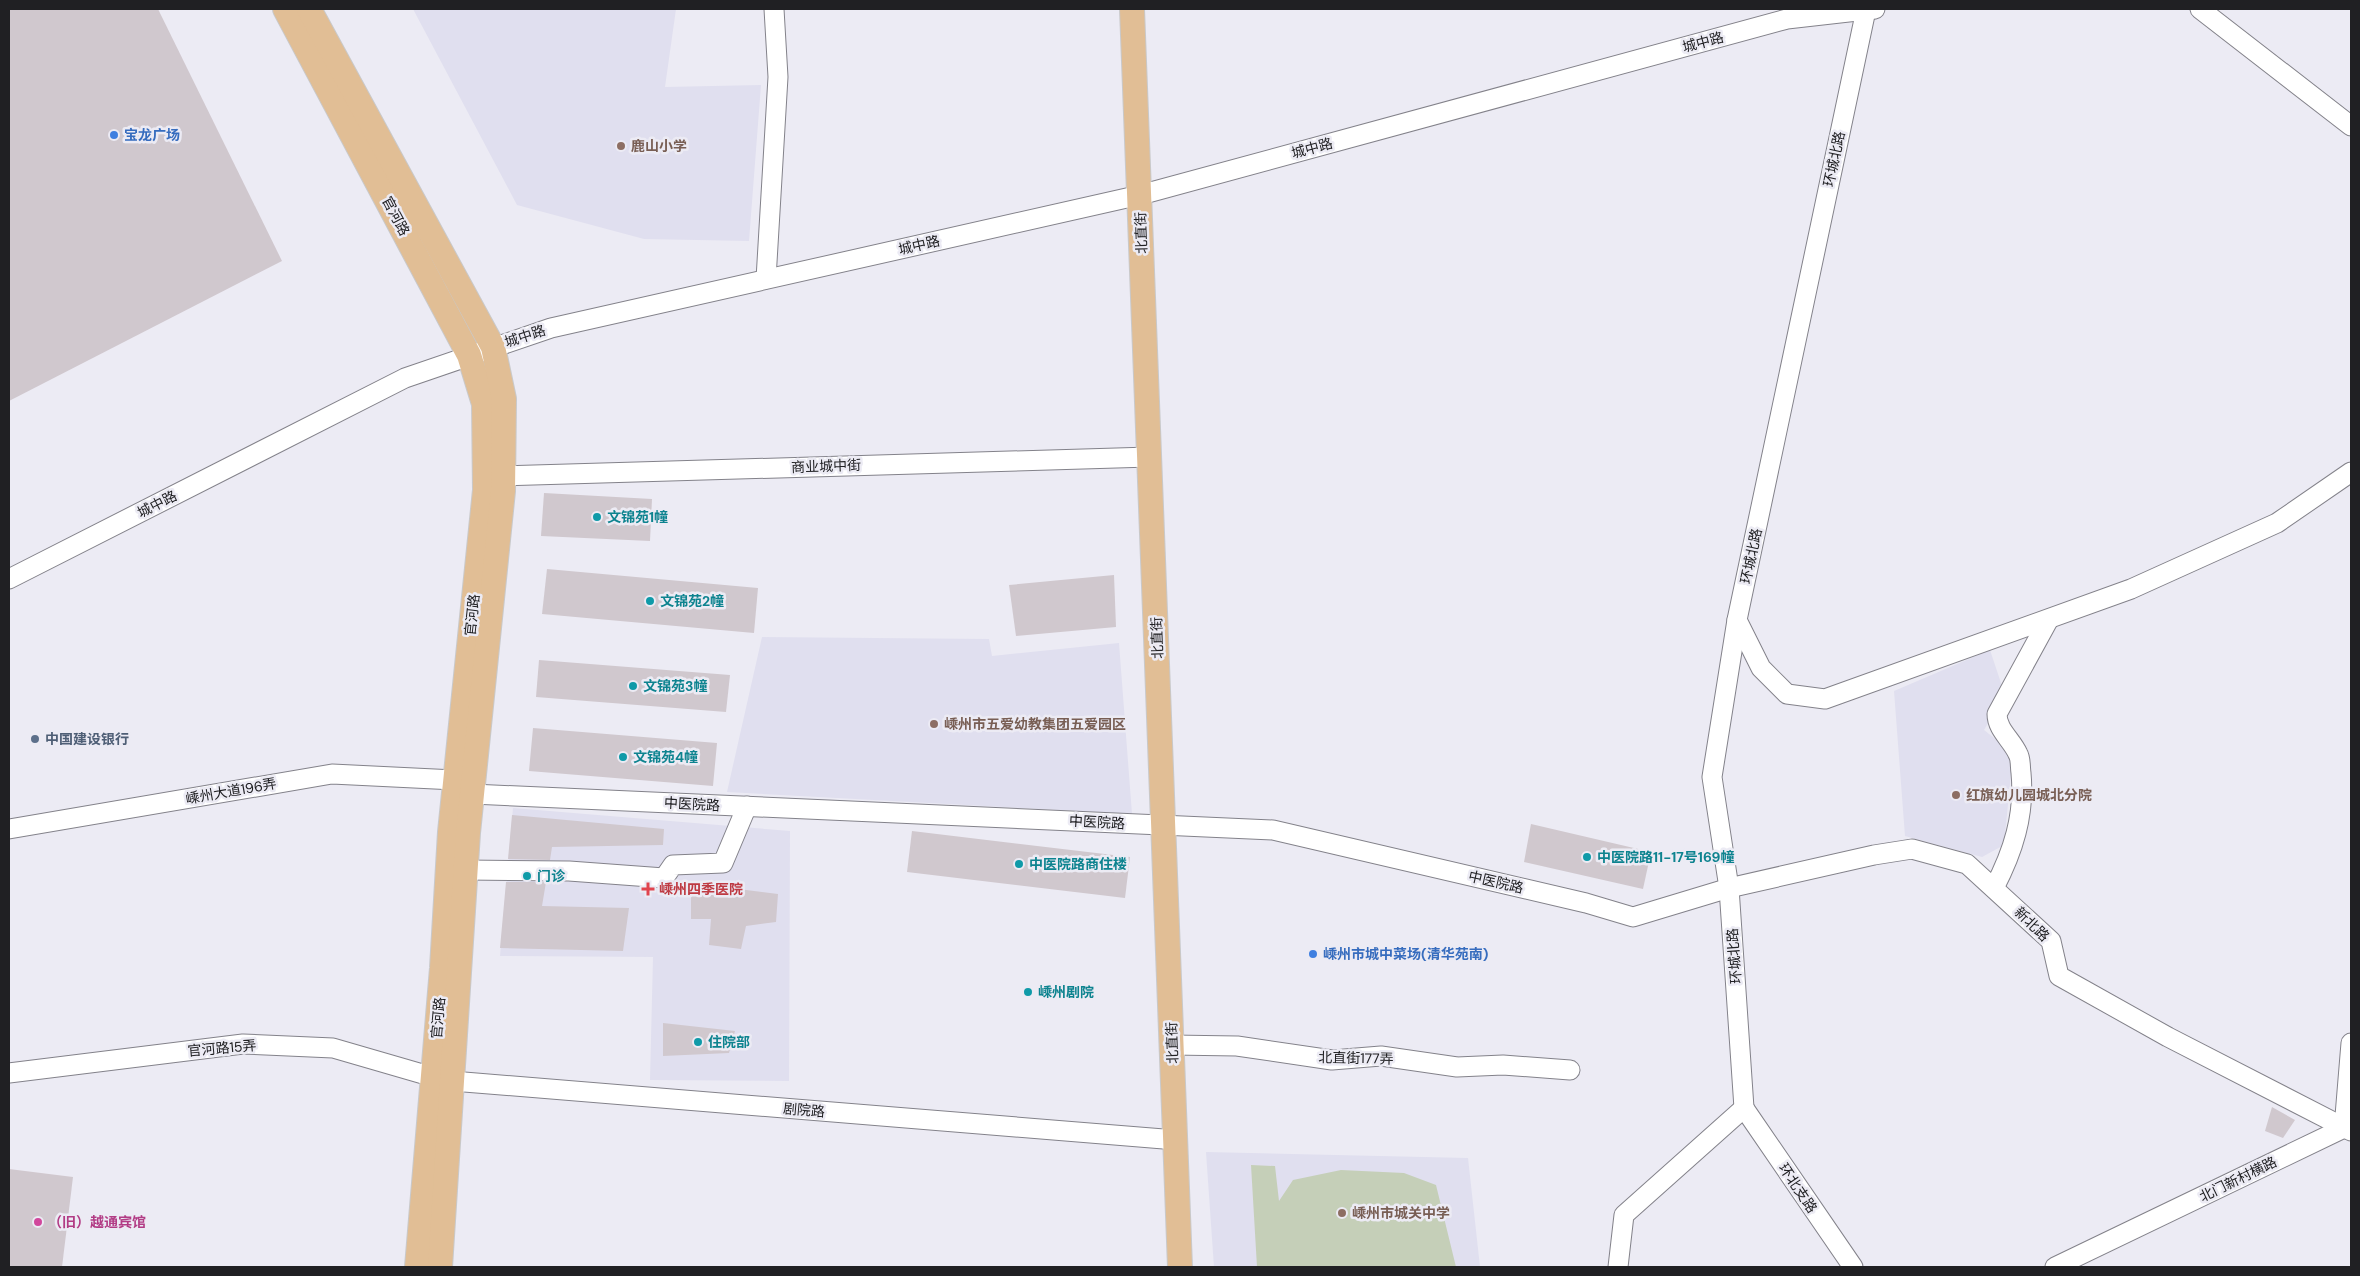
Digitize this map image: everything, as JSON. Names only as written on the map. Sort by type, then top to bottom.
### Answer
[{"type":"main road","name":"官河路","points":[[285,9],[469,354],[484,404],[485,490],[442,1079],[440,1267]]},
{"type":"main road","name":"官河路","points":[[309,9],[493,347],[504,399],[503,476],[463,787],[466,870],[442,1079],[417,1267]]},
{"type":"main road","name":"北直街","points":[[1132,9],[1180,1267]]},
{"type":"street","points":[[766,280],[778,77],[774,9]]},
{"type":"street","name":"城中路","points":[[9,579],[405,378],[469,354],[551,328],[1140,195],[1787,20],[1871,9]]},
{"type":"street","name":"环城北路","points":[[1744,1108],[1729,888],[1712,777],[1737,620],[1871,9]]},
{"type":"street","points":[[2200,9],[2351,126]]},
{"type":"street","name":"商业城中街","points":[[503,476],[1150,457]]},
{"type":"street","points":[[1737,620],[1761,668],[1787,694],[1825,698],[2131,589],[2277,523],[2351,472]]},
{"type":"street","points":[[1994,888],[2006,864],[2019,828],[2022,786],[2019,755],[1997,723],[1996,714],[2049,619]]},
{"type":"street","name":"嵊州大道196弄","points":[[9,829],[332,774],[463,787]]},
{"type":"street","name":"中医院路","points":[[463,787],[747,806],[1273,830],[1586,904],[1633,917],[1729,888]]},
{"type":"street","points":[[466,870],[568,871],[664,878],[673,865],[723,863],[747,806]]},
{"type":"street","name":"新北路","points":[[1729,888],[1874,855],[1912,849],[1967,864],[2051,941],[2059,976],[2168,1036],[2348,1129]]},
{"type":"street","points":[[2348,1129],[2351,1043]]},
{"type":"street","name":"官河路15弄","points":[[9,1073],[243,1044],[332,1048],[442,1079]]},
{"type":"street","name":"北直街177弄","points":[[1172,1045],[1236,1046],[1332,1060],[1381,1056],[1457,1067],[1503,1065],[1570,1070]]},
{"type":"street","name":"剧院路","points":[[442,1079],[1176,1140]]},
{"type":"street","points":[[1618,1267],[1624,1215],[1744,1108]]},
{"type":"street","name":"环北支路","points":[[1744,1108],[1853,1267]]},
{"type":"street","name":"北门新村横路","points":[[2054,1267],[2348,1129]]},
{"type":"shaded area","name":"鹿山小学","points":[[413,9],[676,9],[665,87],[761,85],[749,241],[644,239],[517,205]]},
{"type":"shaded area","name":"嵊州市五爱幼教集团五爱园区","points":[[762,637],[989,639],[992,656],[1119,643],[1132,814],[727,792]]},
{"type":"shaded area","name":"红旗幼儿园城北分院","points":[[1990,650],[2005,695],[1984,730],[2013,753],[2004,845],[1982,857],[1905,836],[1894,691]]},
{"type":"shaded area","name":"嵊州四季医院","points":[[513,808],[790,831],[789,1081],[650,1080],[653,957],[500,956]]},
{"type":"shaded area","name":"嵊州市城关中学","points":[[1206,1152],[1468,1158],[1480,1267],[1214,1267]]},
{"type":"green space","points":[[1251,1165],[1275,1166],[1279,1201],[1293,1180],[1341,1170],[1404,1173],[1436,1185],[1456,1267],[1257,1267]]},
{"type":"building","name":"宝龙广场","points":[[9,9],[158,9],[282,261],[9,401]]},
{"type":"building","name":"文锦苑1幢","points":[[544,493],[652,499],[650,541],[541,536]]},
{"type":"building","name":"文锦苑2幢","points":[[547,569],[758,588],[754,633],[542,614]]},
{"type":"building","points":[[1114,575],[1116,627],[1016,636],[1009,585]]},
{"type":"building","name":"文锦苑3幢","points":[[539,660],[730,675],[726,712],[536,697]]},
{"type":"building","name":"文锦苑4幢","points":[[533,728],[717,743],[713,786],[529,771]]},
{"type":"building","points":[[512,815],[664,829],[663,845],[552,847],[550,860],[508,859]]},
{"type":"building","name":"中医院路11-17号169幢","points":[[1531,824],[1651,852],[1643,889],[1524,862]]},
{"type":"building","name":"中医院路商住楼","points":[[912,831],[1130,857],[1125,898],[907,872]]},
{"type":"building","points":[[506,882],[546,882],[542,906],[629,908],[623,951],[500,948]]},
{"type":"building","points":[[691,883],[778,894],[776,922],[746,926],[741,949],[709,945],[711,919],[691,919]]},
{"type":"building","name":"住院部","points":[[663,1023],[735,1031],[729,1053],[663,1056]]},
{"type":"building","points":[[2272,1107],[2295,1120],[2283,1138],[2265,1131]]},
{"type":"building","name":"（旧）越通宾馆","points":[[9,1169],[73,1177],[62,1267],[9,1267]]},
{"type":"place","name":"宝龙广场","points":[[114,135]]},
{"type":"place","name":"鹿山小学","points":[[621,146]]},
{"type":"place","name":"文锦苑1幢","points":[[597,517]]},
{"type":"place","name":"文锦苑2幢","points":[[650,601]]},
{"type":"place","name":"文锦苑3幢","points":[[633,686]]},
{"type":"place","name":"嵊州市五爱幼教集团五爱园区","points":[[934,724]]},
{"type":"place","name":"中国建设银行","points":[[35,739]]},
{"type":"place","name":"文锦苑4幢","points":[[623,757]]},
{"type":"place","name":"红旗幼儿园城北分院","points":[[1956,795]]},
{"type":"place","name":"中医院路11-17号169幢","points":[[1587,857]]},
{"type":"place","name":"中医院路商住楼","points":[[1019,864]]},
{"type":"place","name":"门诊","points":[[527,876]]},
{"type":"place","name":"嵊州四季医院","points":[[648,889]]},
{"type":"place","name":"嵊州市城中菜场(清华苑南)","points":[[1313,954]]},
{"type":"place","name":"嵊州剧院","points":[[1028,992]]},
{"type":"place","name":"住院部","points":[[698,1042]]},
{"type":"place","name":"嵊州市城关中学","points":[[1342,1213]]},
{"type":"place","name":"（旧）越通宾馆","points":[[38,1222]]}]
